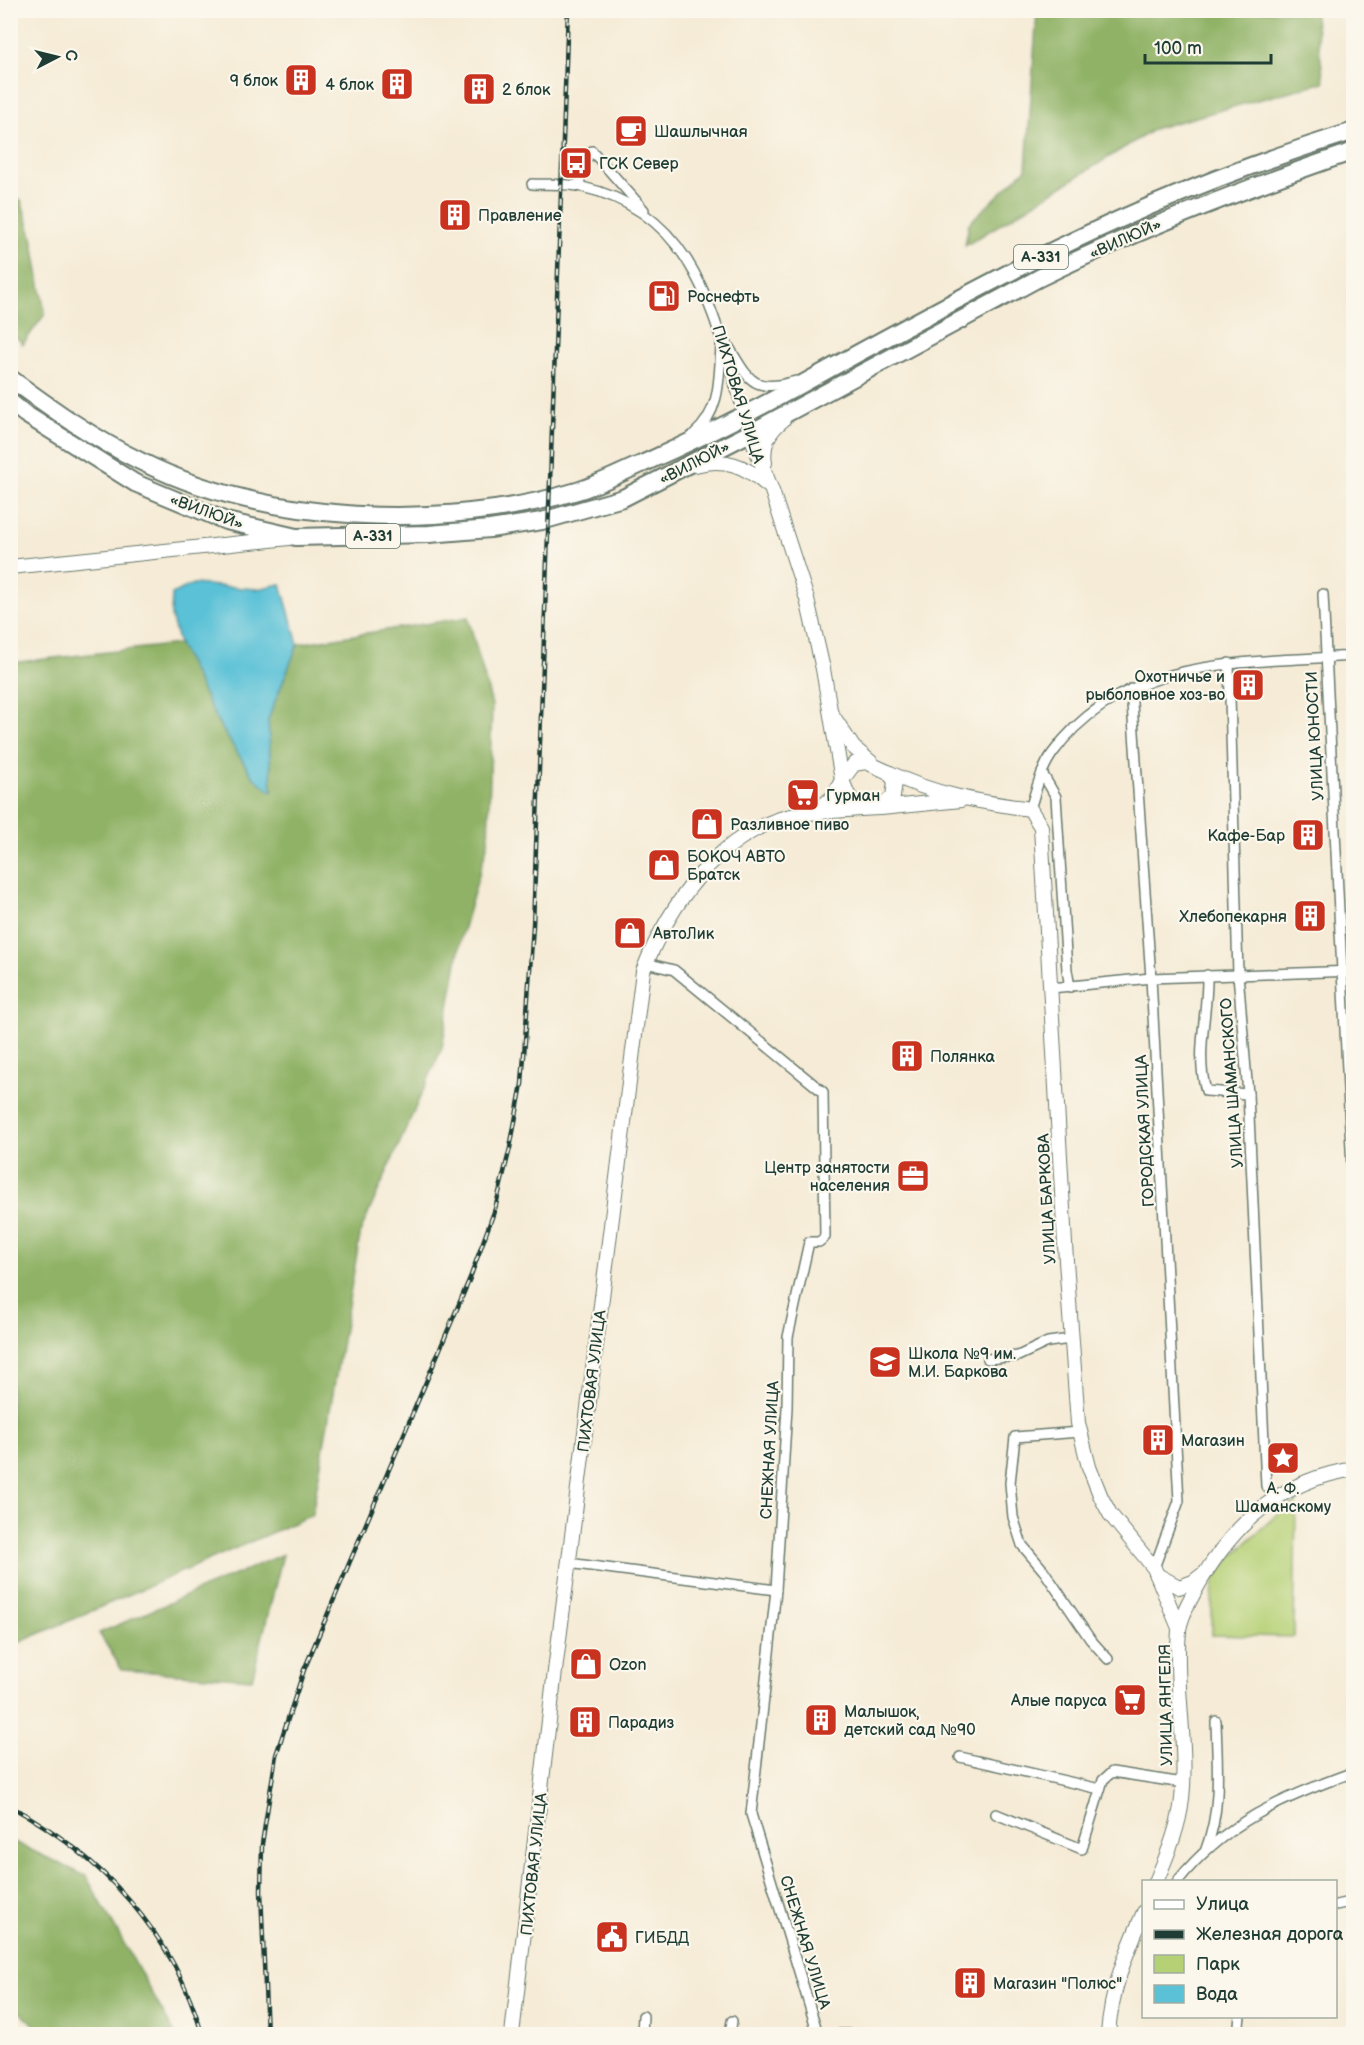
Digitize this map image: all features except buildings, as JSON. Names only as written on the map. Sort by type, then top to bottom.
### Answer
[{"type":"highway","name":"«ВИЛЮЙ»","points":[[12,382],[78,428],[142,462],[192,482],[303,510],[376,516],[441,515],[509,506],[580,489],[671,451],[744,416],[1027,263],[1094,231],[1184,192],[1302,147],[1353,131]]},
{"type":"highway","name":"«ВИЛЮЙ»","points":[[10,402],[135,483],[226,521],[296,537],[429,534],[542,521],[622,498],[684,468],[1039,278],[1093,252],[1174,216],[1353,151]]},
{"type":"highway","name":"ПИХТОВАЯ УЛИЦА","points":[[744,416],[750,433]]},
{"type":"main road","points":[[772,491],[764,460],[768,436],[800,407]]},
{"type":"main road","name":"ПИХТОВАЯ УЛИЦА","points":[[750,433],[772,491],[816,636],[842,780]]},
{"type":"main road","points":[[684,468],[714,461],[731,462],[755,474],[772,491]]},
{"type":"main road","points":[[10,567],[296,537]]},
{"type":"main road","points":[[10,557],[28,565]]},
{"type":"main road","name":"ПИХТОВАЯ УЛИЦА","points":[[830,708],[853,747],[873,764]]},
{"type":"main road","points":[[813,813],[833,797],[842,780],[855,764],[873,764],[909,782],[966,799],[1030,809]]},
{"type":"main road","points":[[879,808],[890,800],[895,792],[895,781],[888,772]]},
{"type":"main road","points":[[842,780],[848,795],[860,809],[966,799]]},
{"type":"main road","name":"ПИХТОВАЯ УЛИЦА","points":[[512,2034],[640,986],[646,963],[676,906],[714,861],[756,830],[791,816],[860,809]]},
{"type":"main road","name":"УЛИЦА БАРКОВА","points":[[1030,809],[1041,827],[1044,841],[1071,1339],[1080,1432],[1094,1481],[1110,1514],[1155,1572],[1179,1628]]},
{"type":"main road","name":"УЛИЦА ЯНГЕЛЯ","points":[[1156,1880],[1179,1819],[1183,1783],[1179,1628],[1194,1591],[1220,1550],[1256,1511],[1276,1497],[1317,1477],[1353,1469]]},
{"type":"main road","points":[[1155,1572],[1179,1587],[1193,1582],[1207,1569]]},
{"type":"main road","points":[[1108,2034],[1113,1993],[1121,1965],[1142,1914]]},
{"type":"street","points":[[580,186],[579,168],[592,151],[650,216]]},
{"type":"street","name":"ПИХТОВАЯ УЛИЦА","points":[[532,184],[580,186],[615,196],[650,216],[677,244],[693,268],[707,296],[722,337],[744,416]]},
{"type":"street","points":[[722,337],[749,377],[766,387],[820,374]]},
{"type":"street","points":[[671,451],[696,432],[711,415],[718,390],[722,337]]},
{"type":"street","name":"УЛИЦА ЮНОСТИ","points":[[1323,594],[1352,1122],[1353,1208]]},
{"type":"street","points":[[1030,809],[1042,773],[1052,755],[1081,722],[1131,689],[1167,674],[1229,663],[1353,656]]},
{"type":"street","name":"УЛИЦА ШАМАНСКОГО","points":[[1229,663],[1238,974],[1248,1094],[1266,1486],[1276,1497]]},
{"type":"street","name":"ГОРОДСКАЯ УЛИЦА","points":[[1131,689],[1150,978],[1179,1501],[1155,1572]]},
{"type":"street","points":[[1042,773],[1056,797],[1070,987]]},
{"type":"street","name":"СНЕЖНАЯ УЛИЦА","points":[[646,963],[674,970],[823,1092],[825,1237],[819,1242],[809,1242],[788,1337],[776,1590],[751,1814],[818,2034]]},
{"type":"street","points":[[1051,988],[1150,978],[1353,971]]},
{"type":"street","points":[[1207,975],[1206,1010],[1201,1041],[1202,1078],[1206,1091],[1248,1094]]},
{"type":"street","points":[[988,1359],[1018,1356],[1048,1342],[1071,1339]]},
{"type":"street","points":[[1080,1432],[1015,1437],[1010,1483],[1013,1517],[1022,1545],[1044,1571],[1090,1639],[1108,1659]]},
{"type":"street","points":[[568,1563],[776,1590]]},
{"type":"street","points":[[1205,1850],[1214,1827],[1216,1811],[1216,1721]]},
{"type":"street","points":[[960,1758],[1100,1789]]},
{"type":"street","points":[[996,1814],[1082,1849],[1103,1780],[1112,1772],[1183,1783]]},
{"type":"street","points":[[1177,1880],[1205,1850],[1236,1824],[1317,1785],[1353,1772]]},
{"type":"street","points":[[1337,1904],[1353,1900]]},
{"type":"street","points":[[642,2034],[643,2016]]},
{"type":"street","points":[[1238,2034],[1240,2018]]},
{"type":"street","points":[[730,2034],[732,2021]]},
{"type":"street","points":[[818,2034],[849,2034]]},
{"type":"green space","points":[[1037,11],[1314,11],[1324,82],[1156,128],[965,246],[969,223],[1026,169]]},
{"type":"green space","points":[[10,196],[21,200],[32,236],[45,314],[23,344],[11,332]]},
{"type":"green space","points":[[468,617],[492,705],[488,843],[461,938],[442,1048],[361,1230],[312,1515],[11,1646],[10,663],[179,644],[219,724],[253,777],[272,791],[268,719],[298,644]]},
{"type":"green space","points":[[1296,1501],[1294,1637],[1212,1635],[1215,1579],[1252,1537]]},
{"type":"green space","points":[[283,1554],[252,1679],[122,1670],[99,1633]]},
{"type":"green space","points":[[10,1840],[86,1876],[175,2034],[44,2034],[11,2004]]},
{"type":"water","points":[[193,584],[257,589],[281,584],[298,644],[268,719],[272,792],[253,777],[219,724],[179,644],[171,616],[172,594]]},
{"type":"railway","points":[[267,2034],[261,1891],[262,1844],[276,1755],[304,1670],[470,1278],[495,1209],[522,1084],[533,926],[568,10]]},
{"type":"railway","points":[[10,1806],[74,1848],[130,1901],[153,1931],[173,1963],[202,2034]]},
{"type":"place","name":"9 блок","points":[[301,80]]},
{"type":"place","name":"4 блок","points":[[397,84]]},
{"type":"place","name":"2 блок","points":[[479,89]]},
{"type":"place","name":"Шашлычная","points":[[631,131]]},
{"type":"place","name":"ГСК Север","points":[[576,163]]},
{"type":"place","name":"Правление","points":[[455,215]]},
{"type":"place","name":"Роснефть","points":[[664,296]]},
{"type":"place","name":"Охотничье и рыболовное хоз-во","points":[[1248,685]]},
{"type":"place","name":"Гурман","points":[[803,795]]},
{"type":"place","name":"Разливное пиво","points":[[707,824]]},
{"type":"place","name":"Кафе-Бар","points":[[1308,835]]},
{"type":"place","name":"БОКОЧ АВТО Братск","points":[[664,865]]},
{"type":"place","name":"Хлебопекарня","points":[[1310,916]]},
{"type":"place","name":"АвтоЛик","points":[[630,933]]},
{"type":"place","name":"Полянка","points":[[907,1056]]},
{"type":"place","name":"Центр занятости населения","points":[[913,1176]]},
{"type":"place","name":"Школа №9 им. М.И. Баркова","points":[[885,1362]]},
{"type":"place","name":"Магазин","points":[[1158,1440]]},
{"type":"place","name":"А. Ф. Шаманскому","points":[[1283,1458]]},
{"type":"place","name":"Ozon","points":[[586,1664]]},
{"type":"place","name":"Алые паруса","points":[[1130,1700]]},
{"type":"place","name":"Малышок, детский сад №90","points":[[821,1720]]},
{"type":"place","name":"Парадиз","points":[[585,1722]]},
{"type":"place","name":"ГИБДД","points":[[612,1937]]},
{"type":"place","name":"Магазин \"Полюс\"","points":[[970,1983]]}]
